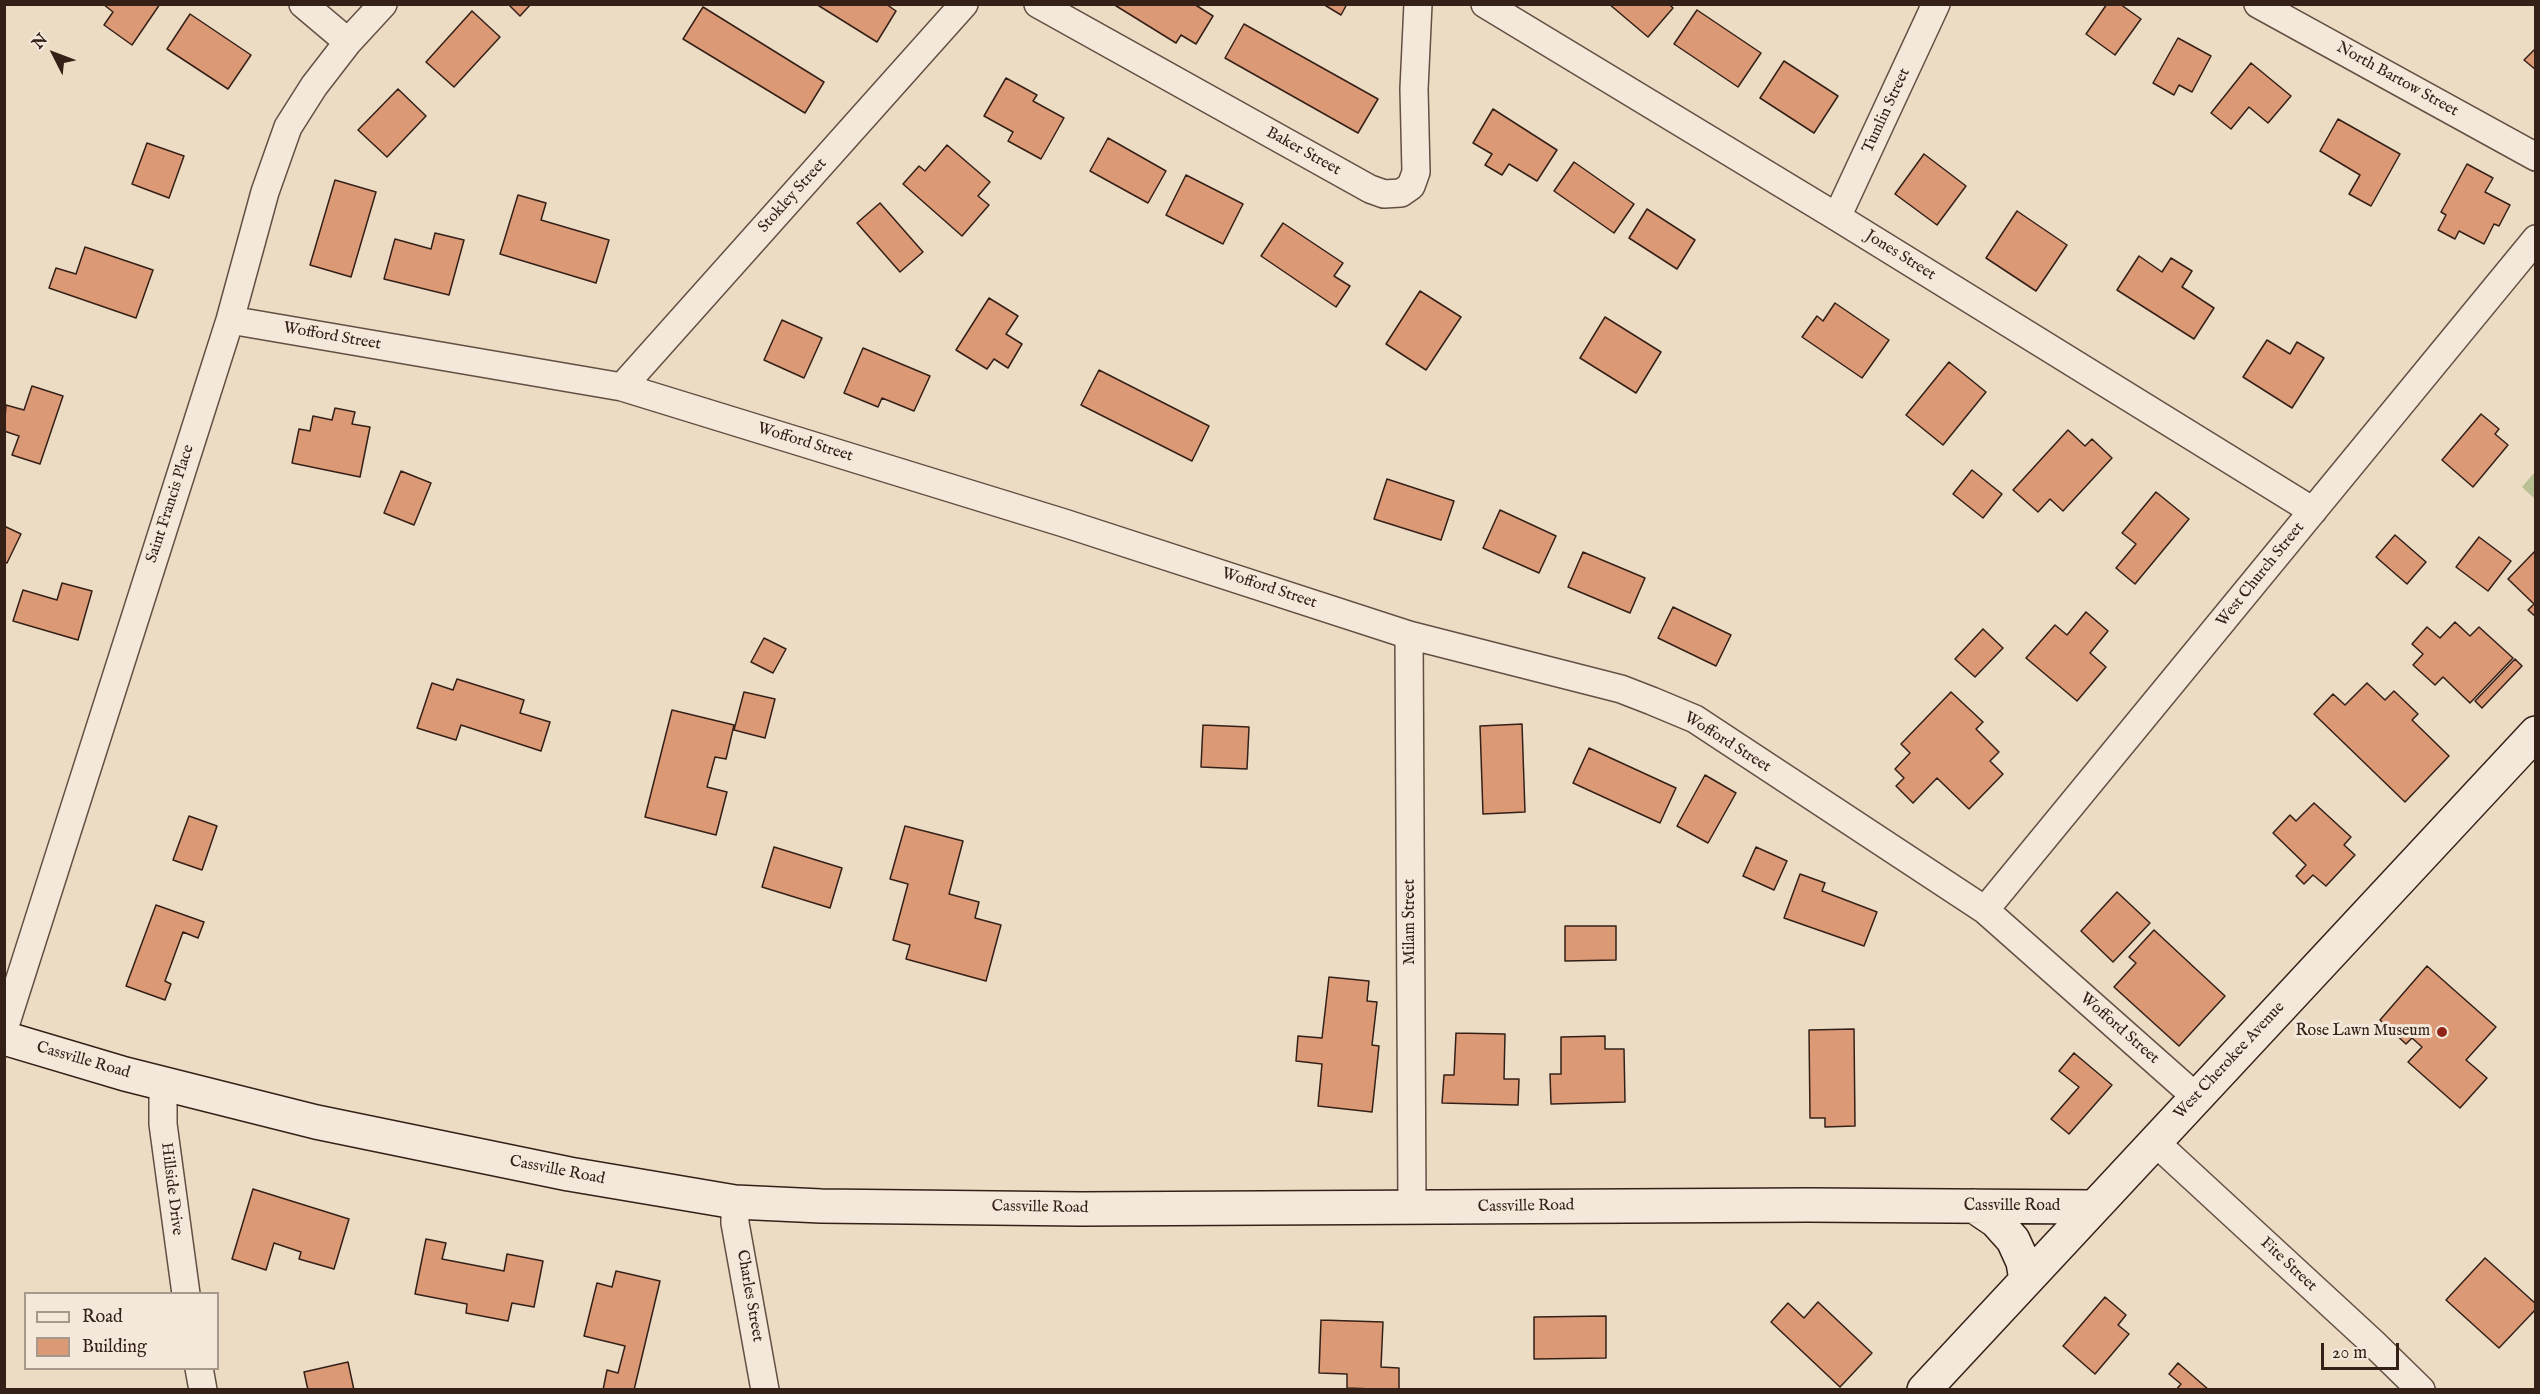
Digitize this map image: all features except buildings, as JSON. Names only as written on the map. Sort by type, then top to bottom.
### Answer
[{"type":"main road","name":"West Cherokee Avenue","points":[[1924,1389],[2535,733]]},
{"type":"main road","name":"Cassville Road","points":[[4,1038],[166,1085],[339,1127],[569,1174],[735,1202],[821,1206],[1081,1209],[1808,1205],[2094,1207]]},
{"type":"main road","points":[[1974,1206],[1996,1221],[2013,1240],[2023,1262],[2026,1280]]},
{"type":"street","points":[[303,4],[348,42]]},
{"type":"street","name":"Saint Francis Place","points":[[4,1029],[230,320],[265,192],[288,127],[314,86],[348,42],[383,4]]},
{"type":"street","name":"Stokley Street","points":[[622,387],[964,4]]},
{"type":"street","name":"Baker Street","points":[[1038,4],[1370,189],[1384,194],[1401,193],[1411,186],[1416,172],[1414,89],[1418,4]]},
{"type":"street","name":"Jones Street","points":[[1485,4],[1837,217],[2313,511]]},
{"type":"street","name":"Tumlin Street","points":[[1837,217],[1936,4]]},
{"type":"street","name":"North Bartow Street","points":[[2258,4],[2535,157]]},
{"type":"street","name":"West Church Street","points":[[1985,910],[2535,239]]},
{"type":"street","name":"Wofford Street","points":[[230,320],[622,387],[1064,523],[1409,635],[1621,689],[1695,720],[1985,910],[2196,1097]]},
{"type":"street","name":"Milam Street","points":[[1409,635],[1412,1208]]},
{"type":"street","name":"Hillside Drive","points":[[166,1085],[163,1099],[163,1124],[186,1292]]},
{"type":"street","name":"Fite Street","points":[[2155,1142],[2421,1389]]},
{"type":"street","name":"Charles Street","points":[[735,1202],[735,1223],[765,1389]]},
{"type":"street","points":[[199,1370],[203,1389]]},
{"type":"green space","points":[[2535,472],[2535,499],[2522,487]]},
{"type":"place","name":"Rose Lawn Museum","points":[[2442,1032]]}]
